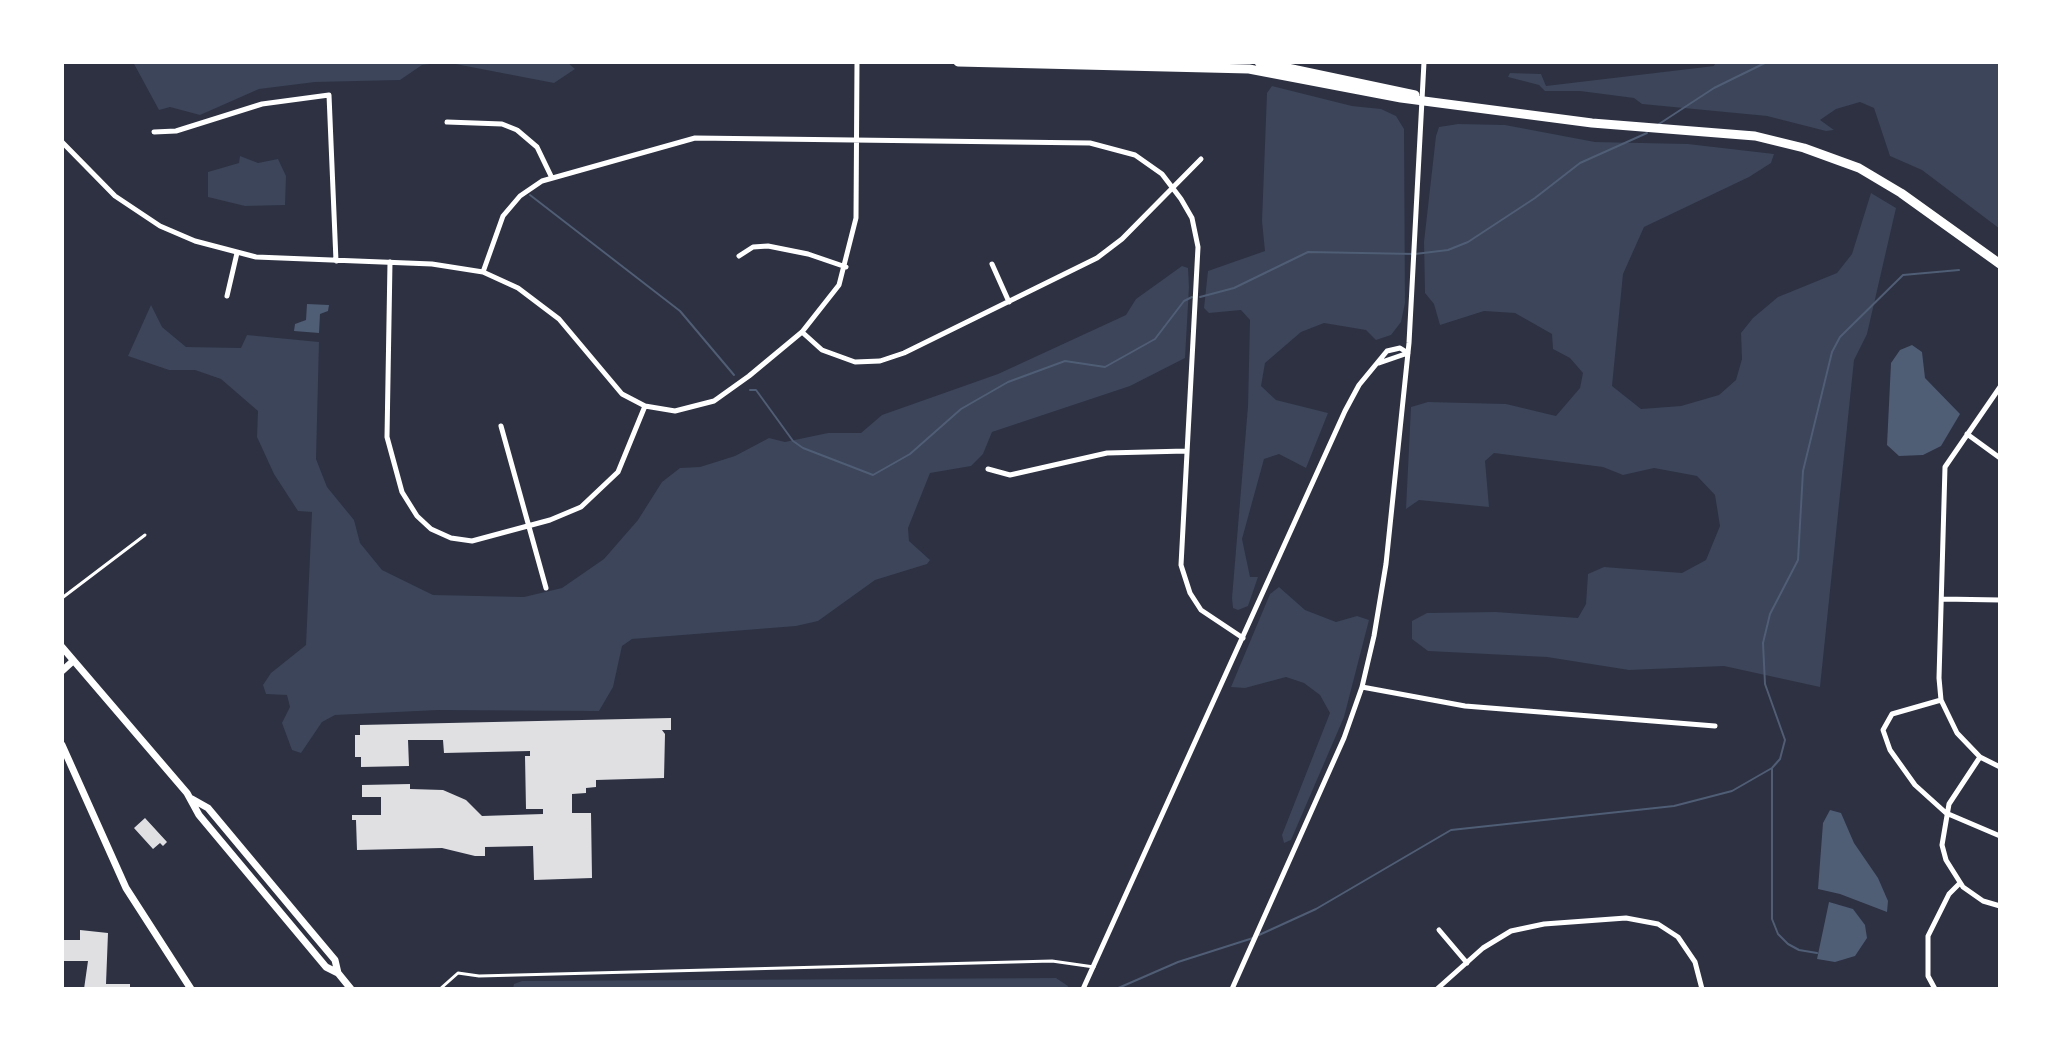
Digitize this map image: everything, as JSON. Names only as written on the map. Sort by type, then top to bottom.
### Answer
[{"type":"highway","points":[[958,62],[1224,67],[1401,98],[1422,98],[1592,123],[1755,136],[1804,148],[1869,175],[2000,264]]},
{"type":"highway","points":[[1259,62],[1402,90],[1422,98]]},
{"type":"main road","points":[[62,647],[190,798],[199,815],[326,967],[338,973],[351,989]]},
{"type":"main road","points":[[62,671],[73,661]]},
{"type":"main road","points":[[62,745],[126,888],[191,989]]},
{"type":"street","points":[[62,142],[101,185],[130,207],[176,234],[237,253],[336,261],[432,264],[483,272],[518,288],[559,319],[614,388],[645,406],[675,411],[714,401],[802,332],[829,301],[846,267],[856,218],[857,62]]},
{"type":"street","points":[[1232,989],[1329,772],[1362,687],[1384,575],[1408,353],[1424,62]]},
{"type":"street","points":[[154,132],[176,131],[262,104],[329,95],[336,261]]},
{"type":"street","points":[[447,122],[502,124],[517,130],[537,147],[551,176]]},
{"type":"street","points":[[483,272],[503,216],[520,196],[551,176],[695,138],[1107,145],[1146,162],[1173,188],[1192,218],[1198,247],[1179,545],[1183,577],[1201,610],[1243,638]]},
{"type":"street","points":[[802,332],[815,345],[839,358],[880,361],[1009,302],[1110,249],[1201,159]]},
{"type":"street","points":[[739,256],[753,247],[788,248],[846,267]]},
{"type":"street","points":[[227,296],[237,253]]},
{"type":"street","points":[[390,262],[385,424],[390,456],[402,492],[423,523],[451,538],[482,539],[571,512],[605,488],[629,451],[645,406]]},
{"type":"street","points":[[992,264],[1009,302]]},
{"type":"street","points":[[1083,989],[1345,411],[1359,385],[1387,351],[1400,348],[1408,353]]},
{"type":"street","points":[[1378,363],[1408,353]]},
{"type":"street","points":[[2000,387],[1945,467],[1941,700],[1957,733],[1980,757],[2000,767]]},
{"type":"street","points":[[501,426],[546,588]]},
{"type":"street","points":[[1967,434],[2000,458]]},
{"type":"street","points":[[988,469],[1010,475],[1107,453],[1186,451]]},
{"type":"street","points":[[1942,599],[2000,600]]},
{"type":"street","points":[[1362,687],[1497,710],[1715,726]]},
{"type":"street","points":[[1941,700],[1892,714],[1883,730],[1890,750],[1908,775],[1946,813],[2000,836]]},
{"type":"street","points":[[1980,757],[1946,813],[1942,845],[1946,860],[1960,883],[1974,896],[2000,906]]},
{"type":"street","points":[[1935,989],[1928,976],[1928,936],[1949,894],[1960,883]]},
{"type":"street","points":[[1437,989],[1500,937],[1522,927],[1638,919],[1658,924],[1678,937],[1695,962],[1702,989]]},
{"type":"street","points":[[1439,930],[1467,963]]},
{"type":"lane","points":[[62,598],[145,535]]},
{"type":"lane","points":[[440,989],[458,973],[479,976],[1052,961],[1094,967]]},
{"type":"shaded area","points":[[133,62],[445,62],[422,65],[400,80],[315,82],[259,89],[200,115],[170,107],[159,110]]},
{"type":"shaded area","points":[[445,62],[567,62],[575,69],[554,83]]},
{"type":"shaded area","points":[[1716,62],[2000,62],[2000,229],[1922,170],[1890,156],[1874,108],[1860,102],[1836,109],[1820,120],[1834,130],[1826,131],[1767,116],[1642,104],[1634,98],[1580,91],[1545,91],[1539,85],[1508,77],[1510,73],[1541,74],[1546,86],[1714,66]]},
{"type":"shaded area","points":[[1272,86],[1352,106],[1381,109],[1396,116],[1404,129],[1405,303],[1401,322],[1391,335],[1376,340],[1366,330],[1324,323],[1301,332],[1265,363],[1261,386],[1276,400],[1328,413],[1306,468],[1279,454],[1264,459],[1242,539],[1250,577],[1258,577],[1248,606],[1238,610],[1233,608],[1232,598],[1248,406],[1250,320],[1241,310],[1209,313],[1204,308],[1208,271],[1265,251],[1262,221],[1267,93]]},
{"type":"shaded area","points":[[1458,124],[1505,125],[1595,142],[1688,144],[1774,154],[1771,163],[1749,177],[1644,227],[1623,274],[1612,386],[1641,409],[1681,406],[1719,395],[1736,380],[1742,359],[1741,333],[1753,318],[1778,297],[1837,273],[1852,254],[1871,193],[1896,208],[1867,334],[1854,360],[1820,687],[1724,666],[1629,670],[1547,657],[1428,651],[1412,639],[1412,621],[1427,613],[1496,612],[1578,618],[1586,604],[1588,574],[1604,567],[1682,573],[1706,560],[1720,526],[1715,495],[1697,476],[1654,468],[1623,475],[1603,467],[1494,453],[1485,461],[1489,507],[1419,500],[1406,509],[1411,407],[1428,402],[1506,404],[1556,416],[1580,388],[1583,373],[1570,358],[1553,349],[1552,334],[1515,313],[1484,311],[1440,325],[1434,304],[1425,293],[1424,242],[1436,136],[1439,127]]},
{"type":"shaded area","points":[[240,156],[258,163],[278,159],[286,176],[285,205],[245,206],[208,197],[208,172],[239,163]]},
{"type":"shaded area","points":[[1182,266],[1188,268],[1189,287],[1185,358],[1130,386],[992,432],[983,454],[971,466],[930,473],[908,528],[909,541],[930,560],[927,564],[875,580],[818,621],[796,626],[632,639],[622,646],[613,687],[599,711],[438,710],[335,715],[322,722],[301,753],[292,750],[282,723],[290,707],[287,695],[266,694],[263,685],[271,673],[306,645],[312,512],[298,511],[274,474],[257,437],[258,411],[221,379],[195,370],[169,370],[128,356],[151,305],[162,327],[186,347],[241,348],[247,335],[319,342],[316,459],[327,487],[354,520],[360,543],[382,570],[433,595],[524,597],[562,588],[604,559],[638,520],[662,482],[680,468],[700,467],[735,456],[769,438],[785,442],[828,433],[861,433],[882,415],[998,374],[1126,315],[1136,299]]},
{"type":"shaded area","points":[[307,304],[329,305],[328,311],[320,314],[319,333],[294,331],[295,324],[306,320]]},
{"type":"shaded area","points":[[1912,345],[1922,352],[1925,378],[1960,414],[1941,446],[1923,455],[1899,456],[1887,445],[1891,363],[1900,350]]},
{"type":"shaded area","points":[[1279,587],[1305,610],[1336,622],[1357,616],[1369,620],[1344,717],[1291,840],[1284,843],[1282,835],[1330,713],[1320,695],[1304,683],[1286,677],[1245,688],[1231,687],[1270,594]]},
{"type":"shaded area","points":[[1830,810],[1841,813],[1854,843],[1878,878],[1888,901],[1887,912],[1818,889],[1823,823]]},
{"type":"shaded area","points":[[1829,902],[1853,909],[1865,925],[1867,938],[1855,956],[1835,962],[1817,959]]},
{"type":"shaded area","points":[[1056,978],[1068,986],[1067,989],[513,989],[514,984],[522,981]]},
{"type":"building","points":[[671,718],[671,730],[662,730],[665,734],[664,778],[596,780],[596,787],[586,788],[586,793],[572,794],[572,813],[591,813],[592,878],[534,880],[533,846],[485,847],[485,856],[442,848],[357,850],[356,820],[352,820],[352,815],[381,815],[381,797],[362,797],[362,785],[410,784],[410,789],[443,790],[466,800],[482,816],[543,814],[543,809],[526,809],[525,756],[530,756],[530,751],[444,753],[443,740],[408,740],[409,766],[361,767],[361,757],[355,757],[355,735],[360,735],[360,725]]},
{"type":"building","points":[[145,818],[167,842],[163,846],[160,843],[153,849],[134,828]]},
{"type":"building","points":[[80,930],[108,933],[106,984],[130,984],[130,989],[84,989],[88,961],[62,961],[62,940],[80,940]]},
{"type":"waterway","points":[[1659,124],[1714,88],[1767,62]]},
{"type":"waterway","points":[[1200,297],[1234,288],[1308,252],[1415,254],[1448,250],[1468,242],[1535,198],[1580,163],[1647,133]]},
{"type":"waterway","points":[[530,195],[680,311],[734,375]]},
{"type":"waterway","points":[[1259,935],[1316,909],[1451,830],[1674,806],[1732,791],[1772,768],[1780,759],[1785,740],[1765,684],[1763,643],[1770,614],[1798,560],[1803,471],[1832,352],[1840,337],[1903,275],[1959,270]]},
{"type":"waterway","points":[[750,390],[756,390],[793,441],[803,448],[873,475],[910,454],[961,409],[1008,382],[1065,361],[1105,367],[1155,339],[1184,301],[1192,297]]},
{"type":"waterway","points":[[1772,769],[1772,919],[1778,934],[1788,944],[1799,950],[1817,953]]},
{"type":"waterway","points":[[1116,989],[1178,962],[1253,938]]}]
